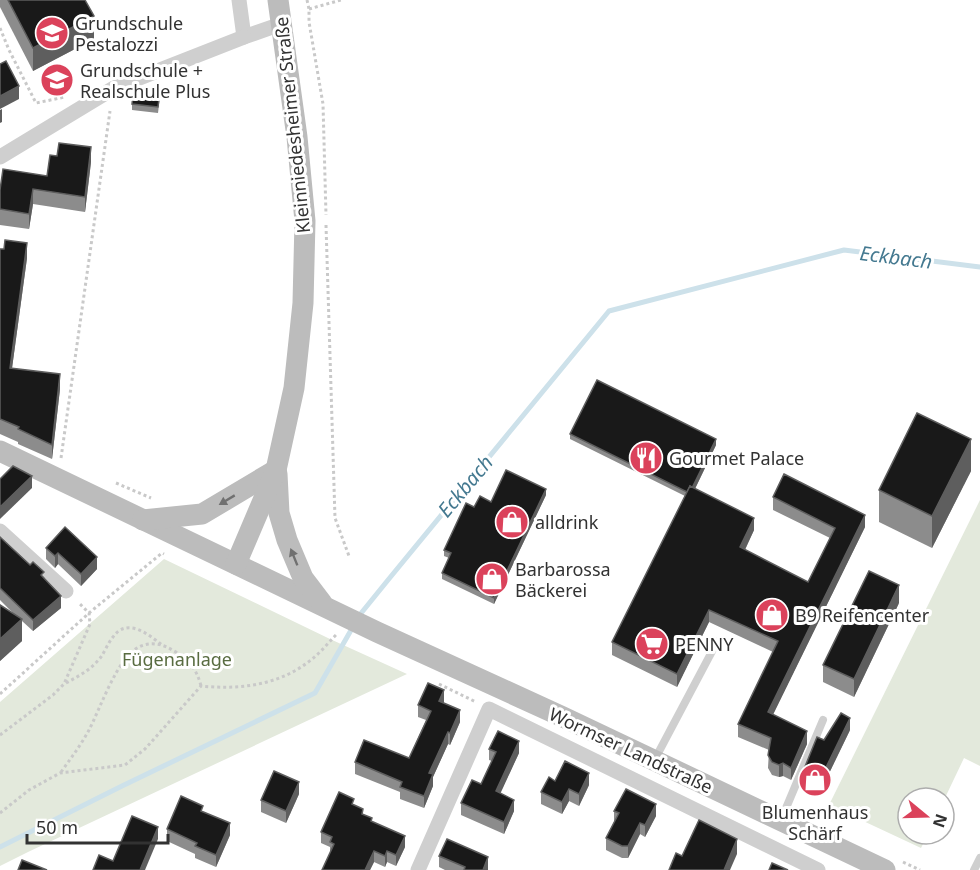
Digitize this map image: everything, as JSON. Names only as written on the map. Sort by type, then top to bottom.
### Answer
[{"type":"main road","name":"Kleinniedesheimer Straße","points":[[236,564],[276,470],[294,387],[303,303],[305,221],[297,137],[278,0]]},
{"type":"main road","name":"Wormser Landstraße","points":[[0,451],[377,632],[885,870]]},
{"type":"main road","points":[[143,520],[202,514],[276,470],[279,513],[287,540],[303,578],[324,606]]},
{"type":"street","points":[[239,0],[243,37]]},
{"type":"street","points":[[0,157],[114,88],[281,24]]},
{"type":"street","points":[[0,531],[66,591]]},
{"type":"street","name":"Wormser Landstraße","points":[[418,870],[489,708],[818,870]]},
{"type":"lane","points":[[654,760],[717,642]]},
{"type":"lane","points":[[780,821],[823,720]]},
{"type":"lane","points":[[974,870],[980,858]]},
{"type":"path","points":[[307,0],[323,104],[335,518],[349,556]]},
{"type":"path","points":[[309,9],[341,0]]},
{"type":"path","points":[[0,28],[36,103],[69,97]]},
{"type":"path","points":[[61,458],[114,88]]},
{"type":"path","points":[[109,479],[152,499]]},
{"type":"path","points":[[0,694],[89,613],[162,553],[173,558]]},
{"type":"path","points":[[64,684],[90,624],[89,613]]},
{"type":"path","points":[[0,735],[64,684],[90,669],[100,659],[118,630],[125,627],[146,633],[185,658],[193,666],[201,686]]},
{"type":"path","points":[[201,686],[245,687],[277,680],[312,659],[336,635]]},
{"type":"path","points":[[60,773],[89,731],[112,682],[131,652],[138,647],[163,645]]},
{"type":"path","points":[[0,813],[29,790],[60,773],[124,765],[145,749],[201,686]]},
{"type":"green space","points":[[980,500],[980,766],[964,758],[951,786],[896,786],[896,836],[829,805]]},
{"type":"green space","name":"Fügenanlage","points":[[164,559],[407,674],[0,866],[0,702]]},
{"type":"building","points":[[8,0],[85,0],[94,16],[33,48]]},
{"type":"building","points":[[6,61],[19,86],[0,96],[0,64]]},
{"type":"building","points":[[134,87],[160,90],[158,107],[132,104]]},
{"type":"building","points":[[59,143],[91,147],[85,197],[33,189],[29,214],[0,209],[3,169],[47,176],[50,155],[57,156]]},
{"type":"building","points":[[5,240],[27,243],[10,368],[60,374],[52,445],[0,419],[0,249],[4,249]]},
{"type":"building","points":[[597,380],[716,439],[692,488],[690,486],[687,492],[570,434]]},
{"type":"building","points":[[917,413],[971,439],[932,516],[879,490]]},
{"type":"building","points":[[13,466],[32,476],[0,507],[0,479]]},
{"type":"building","points":[[506,470],[546,489],[494,598],[442,573],[451,553],[444,550],[466,503],[474,507],[480,496],[491,502]]},
{"type":"building","points":[[784,474],[865,515],[768,712],[807,731],[791,768],[783,763],[779,765],[772,762],[768,755],[771,738],[738,724],[778,641],[709,610],[677,674],[612,642],[690,486],[754,518],[740,547],[808,582],[835,528],[773,497]]},
{"type":"building","points":[[65,527],[97,557],[81,574],[58,553],[55,556],[46,548]]},
{"type":"building","points":[[0,537],[30,565],[33,562],[44,572],[41,575],[61,596],[33,620],[0,588]]},
{"type":"building","points":[[869,571],[899,585],[854,679],[823,665]]},
{"type":"building","points":[[0,605],[22,619],[0,639]]},
{"type":"building","points":[[428,683],[444,690],[439,701],[460,710],[429,773],[433,774],[424,796],[400,787],[402,782],[355,762],[364,740],[409,758],[431,711],[418,705]]},
{"type":"building","points":[[841,713],[850,718],[819,782],[802,774],[817,737],[824,740]]},
{"type":"building","points":[[498,731],[519,741],[496,791],[514,800],[504,822],[461,803],[472,780],[481,784],[496,752],[489,749]]},
{"type":"building","points":[[565,761],[589,773],[579,794],[569,789],[562,802],[541,792],[549,777],[555,781]]},
{"type":"building","points":[[274,771],[299,782],[286,811],[261,800]]},
{"type":"building","points":[[626,789],[656,804],[645,825],[640,823],[628,846],[622,846],[606,838],[619,813],[614,811]]},
{"type":"building","points":[[339,792],[354,799],[352,804],[363,809],[362,814],[372,818],[371,821],[405,836],[396,855],[387,851],[385,856],[374,851],[365,870],[322,870],[334,844],[330,842],[332,837],[321,832]]},
{"type":"building","points":[[181,796],[203,806],[201,811],[230,823],[216,855],[195,846],[197,843],[167,829]]},
{"type":"building","points":[[132,816],[158,827],[140,870],[93,870],[99,855],[113,861]]},
{"type":"building","points":[[699,820],[737,839],[724,870],[669,870],[676,853],[682,856]]},
{"type":"building","points":[[447,839],[488,857],[483,870],[464,870],[465,867],[439,856]]},
{"type":"building","points":[[22,860],[47,870],[18,870]]},
{"type":"building","points":[[772,863],[788,870],[769,870]]},
{"type":"waterway","name":"Eckbach","points":[[358,617],[609,311],[844,250],[980,267]]},
{"type":"waterway","name":"Eckbach","points":[[0,847],[315,693],[354,625]]},
{"type":"place","name":"Grundschule Pestalozzi","points":[[52,33]]},
{"type":"place","name":"Grundschule + Realschule Plus","points":[[57,80]]},
{"type":"place","name":"Gourmet Palace","points":[[646,458]]},
{"type":"place","name":"alldrink","points":[[512,522]]},
{"type":"place","name":"Barbarossa Bäckerei","points":[[492,579]]},
{"type":"place","name":"B9 Reifencenter","points":[[772,615]]},
{"type":"place","name":"PENNY","points":[[652,644]]},
{"type":"place","name":"Blumenhaus Schärf","points":[[815,780]]}]
